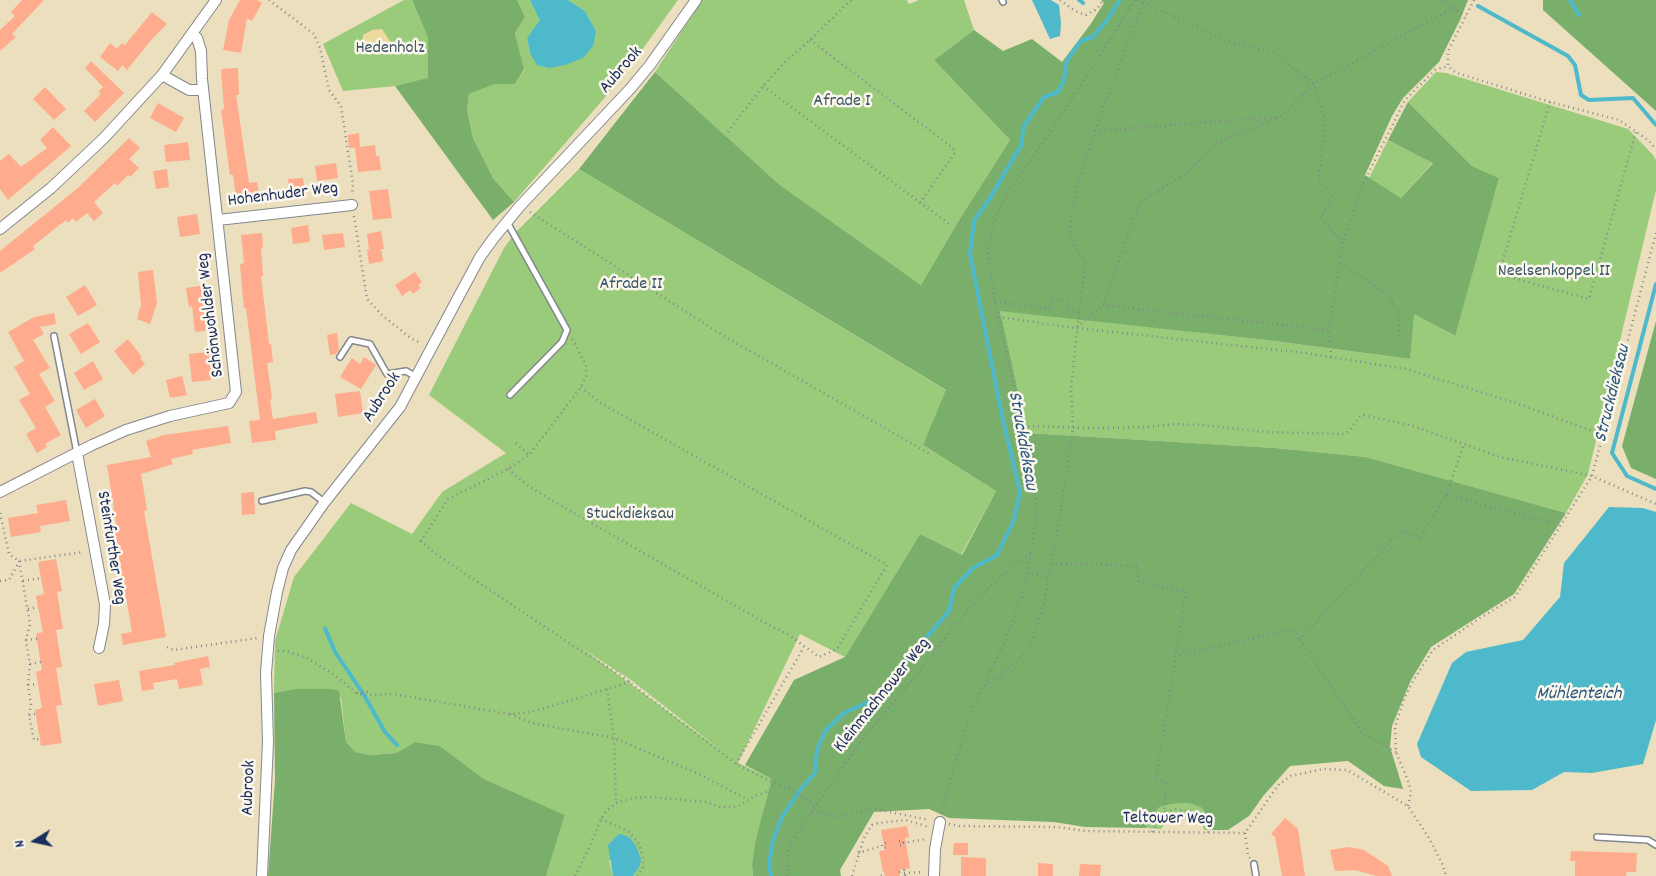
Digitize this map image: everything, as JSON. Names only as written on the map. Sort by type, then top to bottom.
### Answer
[{"type":"street","points":[[0,229],[51,188],[104,138],[162,75],[216,0]]},
{"type":"street","name":"Aubrook","points":[[262,876],[268,742],[266,673],[268,650],[272,617],[283,568],[291,550],[324,502],[395,415],[480,257],[520,206],[630,89],[650,65],[696,0]]},
{"type":"street","name":"Schönwohlder Weg","points":[[0,492],[110,436],[148,422],[185,412],[224,405],[234,398],[237,386],[203,90],[200,45],[192,34]]},
{"type":"street","points":[[162,75],[189,90],[203,90]]},
{"type":"street","name":"Hohenhuder Weg","points":[[218,220],[352,205]]},
{"type":"street","name":"Steinfurther Weg","points":[[77,453],[105,604],[104,624],[99,648]]},
{"type":"street","points":[[934,874],[940,822]]},
{"type":"lane","points":[[507,221],[567,330],[562,342],[510,395]]},
{"type":"lane","points":[[54,336],[77,453]]},
{"type":"lane","points":[[340,357],[351,340],[370,344],[387,374],[406,372],[416,377]]},
{"type":"lane","points":[[262,501],[305,491],[311,492],[324,502]]},
{"type":"lane","points":[[1597,837],[1648,840],[1656,845]]},
{"type":"lane","points":[[1254,864],[1256,876]]},
{"type":"path","points":[[269,0],[314,34],[320,48],[329,90],[341,106],[353,184],[352,205]]},
{"type":"path","points":[[728,132],[763,86],[787,60],[851,0]]},
{"type":"path","points":[[1060,0],[1075,11],[1086,15],[1097,9],[1103,0]]},
{"type":"path","points":[[940,822],[963,735],[982,687],[1007,638],[1024,589],[1036,522],[1036,499],[1023,426],[995,302],[988,254],[992,224],[1006,195],[1054,127],[1136,0],[1144,1],[1222,39],[1272,54],[1314,84],[1325,119],[1319,180],[1332,197],[1321,218],[1343,242]]},
{"type":"path","points":[[1440,0],[1466,16]]},
{"type":"path","points":[[1448,66],[1448,51],[1474,0]]},
{"type":"path","points":[[982,687],[1001,675],[1030,648],[1044,604],[1073,426],[1071,386],[1076,328],[1080,313],[1085,263],[1068,235],[1076,188],[1095,131],[1144,1]]},
{"type":"path","points":[[1076,328],[1103,306],[1140,202],[1185,174],[1216,144],[1280,116],[1314,84],[1453,8]]},
{"type":"path","points":[[810,40],[953,148],[955,153],[920,203]]},
{"type":"path","points":[[1448,66],[1457,73],[1550,102],[1619,120],[1648,140],[1656,149]]},
{"type":"path","points":[[1331,357],[1329,330],[1343,242],[1362,186],[1405,100],[1434,70],[1448,66]]},
{"type":"path","points":[[763,86],[952,226]]},
{"type":"path","points":[[1550,102],[1499,274],[1589,299],[1636,131]]},
{"type":"path","points":[[1095,131],[1280,116]]},
{"type":"path","points":[[520,206],[724,336],[932,455]]},
{"type":"path","points":[[355,224],[367,299],[382,316],[412,339]]},
{"type":"path","points":[[1408,806],[1411,792],[1396,752],[1395,727],[1404,699],[1433,650],[1515,597],[1592,476],[1656,233]]},
{"type":"path","points":[[1341,263],[1386,293],[1399,311],[1399,340]]},
{"type":"path","points":[[995,302],[1049,308],[1052,298],[1068,302],[1067,310],[1080,313]]},
{"type":"path","points":[[1103,306],[1329,330]]},
{"type":"path","points":[[998,317],[1076,328],[1331,357],[1406,369],[1516,403],[1603,435]]},
{"type":"path","points":[[567,330],[586,366],[586,376],[580,387],[528,455],[508,469],[448,500],[420,541],[436,554],[630,682],[736,764],[774,783],[789,788],[816,806]]},
{"type":"path","points":[[508,469],[546,497],[789,635],[818,658],[836,649],[887,565],[599,402],[580,387]]},
{"type":"path","points":[[1023,426],[1139,427],[1185,424],[1266,432],[1344,434],[1349,431],[1359,417],[1364,415],[1413,426],[1500,456],[1592,476],[1656,504]]},
{"type":"path","points":[[516,443],[528,455]]},
{"type":"path","points":[[1300,639],[1400,531],[1421,537],[1446,495],[1464,444]]},
{"type":"path","points":[[1446,495],[1561,526]]},
{"type":"path","points":[[0,513],[9,554],[20,561],[95,550]]},
{"type":"path","name":"Kleinmachnower Weg","points":[[787,876],[788,852],[792,840],[864,737],[952,629],[988,589],[1018,562],[1031,554]]},
{"type":"path","points":[[20,561],[30,624],[26,640],[30,664],[28,686],[31,704],[29,715],[34,740],[40,739]]},
{"type":"path","points":[[0,581],[9,580],[20,561]]},
{"type":"path","points":[[1051,563],[1136,566],[1139,582],[1186,591],[1156,779],[1166,783],[1164,812],[1152,832]]},
{"type":"path","points":[[1027,573],[1049,577]]},
{"type":"path","points":[[23,580],[41,578]]},
{"type":"path","points":[[28,609],[38,607]]},
{"type":"path","points":[[1175,656],[1292,630],[1300,639],[1363,734],[1396,752]]},
{"type":"path","points":[[166,647],[173,650],[257,638]]},
{"type":"path","points":[[26,640],[37,639]]},
{"type":"path","points":[[736,764],[804,647]]},
{"type":"path","points":[[268,650],[286,651],[307,658],[336,676],[356,693],[404,696],[509,714],[532,723],[614,738],[700,774],[748,800]]},
{"type":"path","points":[[30,664],[41,662]]},
{"type":"path","points":[[509,714],[542,709],[630,682]]},
{"type":"path","points":[[28,686],[38,684]]},
{"type":"path","points":[[607,688],[614,738],[616,803]]},
{"type":"path","points":[[29,715],[36,714]]},
{"type":"path","points":[[1254,864],[1248,855],[1245,833],[1279,784],[1291,776],[1323,769],[1347,770],[1408,806],[1429,838],[1442,863],[1446,876]]},
{"type":"path","points":[[580,876],[576,874],[601,819],[606,811],[616,803],[633,798],[648,797],[708,802],[720,807],[737,807],[770,791],[774,783]]},
{"type":"path","name":"Teltower Weg","points":[[812,811],[837,817],[876,809],[959,826],[1057,827],[1086,831],[1245,833]]},
{"type":"path","points":[[1164,812],[1176,810],[1199,812],[1206,823],[1208,833]]},
{"type":"path","points":[[601,819],[629,832],[638,842],[643,857],[643,867],[638,876]]},
{"type":"path","points":[[852,876],[864,838],[872,825],[906,820],[916,823]]},
{"type":"path","points":[[900,846],[904,845],[903,843],[924,839],[937,841]]},
{"type":"path","points":[[899,841],[903,840],[903,843]]},
{"type":"path","points":[[858,854],[886,843]]},
{"type":"path","points":[[882,846],[887,848]]},
{"type":"path","points":[[899,872],[904,870],[904,873],[934,874]]},
{"type":"path","points":[[901,876],[905,875],[904,873]]},
{"type":"path","points":[[881,876],[885,874]]},
{"type":"green space","name":"Hedenholz","points":[[404,0],[412,0],[428,38],[428,79],[395,86],[343,91],[323,44]]},
{"type":"green space","points":[[412,0],[517,0],[525,17],[515,33],[524,69],[515,84],[495,84],[469,94],[467,110],[473,138],[493,178],[514,202],[493,220],[395,86],[428,78],[428,38]]},
{"type":"green space","points":[[517,0],[530,0],[541,20],[527,38],[530,53],[596,31],[585,11],[568,0],[678,0],[637,57],[617,79],[607,95],[514,202],[493,178],[473,138],[467,110],[469,94],[495,84],[515,84],[524,70],[515,33],[525,17]]},
{"type":"green space","name":"Afrade I","points":[[702,0],[907,0],[909,4],[919,0],[964,0],[974,30],[934,60],[1010,140],[959,220],[921,285],[780,185],[655,72]]},
{"type":"green space","points":[[1101,0],[1468,0],[1439,62],[1403,98],[1392,116],[1365,175],[1401,198],[1433,163],[1388,140],[1408,102],[1472,166],[1499,178],[1455,336],[1414,314],[1410,359],[1266,340],[1000,311],[1027,433],[1275,448],[1366,457],[1566,513],[1514,594],[1431,647],[1411,680],[1392,726],[1390,747],[1403,789],[1384,786],[1348,761],[1290,766],[1264,795],[1249,816],[1228,830],[1212,830],[1202,808],[1182,803],[1160,807],[1154,813],[1146,828],[1085,827],[1054,822],[949,818],[929,809],[874,812],[840,870],[841,876],[753,876],[752,864],[755,842],[772,779],[745,765],[794,680],[845,657],[920,534],[962,555],[996,491],[923,445],[946,390],[579,169],[655,72],[780,185],[921,285],[959,220],[1010,140],[934,60],[974,30],[1003,51],[1032,39],[1062,62],[1104,3]]},
{"type":"green space","points":[[1543,0],[1656,0],[1656,111],[1543,10]]},
{"type":"green space","name":"Neelsenkoppel II","points":[[1436,72],[1446,73],[1628,129],[1656,160],[1656,190],[1588,474],[1566,513],[1366,457],[1275,448],[1019,434],[1000,310],[1266,340],[1409,359],[1413,313],[1454,336],[1499,178],[1472,166],[1408,102]]},
{"type":"green space","points":[[1388,140],[1433,162],[1401,198],[1369,178]]},
{"type":"green space","points":[[579,169],[947,391],[923,445],[996,491],[961,555],[920,534],[845,657],[800,634],[738,763],[773,779],[755,842],[752,864],[753,876],[633,876],[640,866],[609,860],[613,876],[546,876],[565,815],[484,779],[440,746],[415,742],[396,753],[370,755],[354,752],[346,742],[341,698],[331,689],[295,689],[274,693],[275,641],[294,577],[351,503],[412,534],[442,492],[506,453],[429,395],[504,248],[515,233]],"holes":[[[583,649],[631,680],[719,749]]]},
{"type":"green space","points":[[1656,321],[1656,479],[1631,468],[1622,446]]},
{"type":"green space","points":[[295,689],[331,689],[339,691],[346,742],[355,752],[370,755],[396,753],[415,742],[440,746],[484,779],[565,815],[546,876],[268,876],[275,780],[274,693]]},
{"type":"green space","points":[[1182,803],[1202,808],[1212,830],[1204,830],[1201,821],[1196,819],[1176,818],[1169,819],[1161,829],[1146,828],[1154,813],[1160,807]]},
{"type":"sand","points":[[382,29],[398,54],[361,51],[363,35],[372,30]]},
{"type":"water","points":[[530,0],[568,0],[585,11],[596,31],[593,46],[583,58],[565,65],[549,68],[537,65],[530,53],[527,38],[540,20]]},
{"type":"water","points":[[1032,0],[1051,0],[1059,5],[1060,36],[1050,39]]},
{"type":"water","name":"Mühlenteich","points":[[1609,507],[1643,508],[1656,512],[1656,720],[1643,764],[1592,773],[1564,772],[1532,790],[1471,791],[1421,757],[1417,744],[1452,663],[1466,652],[1523,640],[1560,597],[1564,563]]},
{"type":"water","points":[[619,834],[630,838],[636,846],[641,859],[640,866],[633,876],[613,876],[608,845]]},
{"type":"building","points":[[22,0],[44,0],[12,34],[16,37],[0,51],[0,30],[15,16],[11,12]]},
{"type":"building","points":[[240,0],[257,0],[262,3],[252,21],[247,18],[241,53],[223,50],[229,20]]},
{"type":"building","points":[[152,12],[167,24],[151,40],[127,70],[122,65],[118,71],[100,57],[110,43],[117,49],[122,43],[125,45]]},
{"type":"building","points":[[91,61],[124,93],[95,122],[84,111],[101,94],[98,92],[103,87],[85,68]]},
{"type":"building","points":[[238,68],[239,95],[236,95],[249,183],[257,182],[260,202],[237,205],[233,175],[230,175],[221,110],[224,109],[221,69]]},
{"type":"building","points":[[45,87],[66,109],[54,120],[33,99]]},
{"type":"building","points":[[158,103],[184,118],[176,132],[150,118]]},
{"type":"building","points":[[53,127],[71,146],[8,200],[0,189],[0,161],[9,154],[21,167],[47,148],[40,140]]},
{"type":"building","points":[[359,133],[360,147],[375,145],[376,156],[379,156],[381,170],[358,172],[355,148],[349,148],[348,135]]},
{"type":"building","points":[[129,138],[140,148],[129,159],[139,168],[130,177],[128,175],[117,186],[115,183],[94,202],[103,213],[94,221],[87,213],[76,222],[73,218],[68,223],[66,220],[33,246],[35,249],[0,273],[0,251],[79,187]]},
{"type":"building","points":[[188,142],[190,160],[166,162],[164,145]]},
{"type":"building","points":[[336,163],[338,178],[317,181],[315,166]]},
{"type":"building","points":[[167,169],[169,187],[156,189],[153,171]]},
{"type":"building","points":[[303,178],[305,195],[290,196],[288,179]]},
{"type":"building","points":[[388,189],[392,218],[373,220],[369,191]]},
{"type":"building","points":[[197,214],[200,234],[180,237],[177,217]]},
{"type":"building","points":[[308,225],[310,242],[293,244],[291,228]]},
{"type":"building","points":[[381,231],[384,249],[381,249],[383,261],[369,264],[367,234]]},
{"type":"building","points":[[262,233],[263,276],[261,276],[273,362],[267,363],[273,419],[316,412],[318,423],[275,431],[276,440],[252,443],[249,421],[260,420],[242,289],[240,264],[244,263],[241,235]]},
{"type":"building","points":[[343,233],[345,247],[324,250],[322,235]]},
{"type":"building","points":[[153,270],[157,303],[150,324],[137,319],[141,305],[138,272]]},
{"type":"building","points":[[415,272],[422,282],[418,285],[421,288],[413,294],[410,290],[402,296],[395,285]]},
{"type":"building","points":[[85,285],[97,305],[78,316],[66,297]]},
{"type":"building","points":[[206,285],[213,330],[195,332],[192,306],[189,307],[186,288]]},
{"type":"building","points":[[54,313],[56,324],[40,327],[44,334],[33,340],[50,368],[39,374],[55,401],[45,407],[61,435],[45,444],[47,447],[37,453],[26,434],[36,428],[19,400],[30,394],[14,367],[24,361],[8,332],[34,317]]},
{"type":"building","points":[[88,323],[100,342],[81,354],[69,334]]},
{"type":"building","points":[[337,333],[339,350],[336,354],[330,355],[327,335]]},
{"type":"building","points":[[128,339],[145,364],[133,375],[114,351]]},
{"type":"building","points":[[216,351],[218,372],[211,372],[211,380],[192,382],[189,354]]},
{"type":"building","points":[[364,357],[376,365],[361,389],[340,377],[352,358],[360,364]]},
{"type":"building","points":[[93,361],[103,379],[84,390],[74,373]]},
{"type":"building","points":[[182,376],[187,395],[170,398],[166,380]]},
{"type":"building","points":[[360,391],[363,413],[338,417],[335,394]]},
{"type":"building","points":[[95,399],[105,416],[86,428],[76,410]]},
{"type":"building","points":[[228,426],[231,443],[192,450],[193,454],[171,459],[173,464],[141,474],[147,510],[144,511],[166,637],[123,645],[121,634],[132,632],[114,528],[117,528],[107,465],[151,457],[146,441],[164,435]]},
{"type":"building","points":[[254,492],[255,514],[242,515],[241,493]]},
{"type":"building","points":[[66,500],[70,521],[40,526],[41,532],[11,537],[8,518],[38,513],[36,505]]},
{"type":"building","points":[[56,559],[62,591],[57,592],[63,629],[56,630],[62,667],[56,668],[62,705],[56,706],[62,743],[41,746],[35,710],[42,708],[36,672],[42,670],[36,634],[43,632],[36,596],[44,594],[38,562]]},
{"type":"building","points":[[208,656],[210,667],[200,669],[203,685],[179,689],[177,679],[153,683],[154,689],[142,691],[139,671],[175,665],[174,663]]},
{"type":"building","points":[[119,680],[123,701],[98,706],[94,684]]},
{"type":"building","points":[[1285,818],[1298,829],[1305,876],[1282,876],[1275,837],[1271,834]]},
{"type":"building","points":[[907,826],[909,837],[905,838],[910,868],[899,870],[900,876],[885,876],[879,851],[885,850],[881,830]]},
{"type":"building","points":[[954,843],[968,843],[968,855],[953,855]]},
{"type":"building","points":[[1349,847],[1364,850],[1388,866],[1392,876],[1377,876],[1354,870],[1335,871],[1330,850]]},
{"type":"building","points":[[1571,851],[1637,853],[1636,872],[1627,872],[1626,876],[1575,876],[1575,861],[1570,861]]},
{"type":"building","points":[[961,857],[986,858],[986,876],[961,876]]},
{"type":"building","points":[[1038,863],[1053,864],[1053,876],[1038,876]]},
{"type":"building","points":[[1080,864],[1101,865],[1100,876],[1079,876]]},
{"type":"waterway","points":[[1079,0],[1083,3]]},
{"type":"waterway","name":"Struckdieksau","points":[[771,876],[769,864],[773,840],[782,817],[800,790],[815,773],[817,749],[826,730],[844,713],[877,698],[949,611],[954,588],[973,568],[997,555],[1014,520],[1020,492],[1002,416],[970,254],[974,221],[992,195],[1021,145],[1024,126],[1044,97],[1058,92],[1064,80],[1067,60],[1081,41],[1093,37],[1120,0]]},
{"type":"waterway","points":[[1570,0],[1579,15]]},
{"type":"waterway","name":"Struckdieksau","points":[[1478,6],[1568,56],[1575,65],[1581,95],[1589,100],[1633,98],[1656,125]]},
{"type":"waterway","name":"Struckdieksau","points":[[1656,284],[1612,453],[1627,476],[1656,489]]},
{"type":"waterway","points":[[325,628],[335,652],[364,695],[385,732],[397,745]]},
{"type":"park label","name":"Afrade II","points":[[631,286]]},
{"type":"park label","name":"Stuckdieksau","points":[[630,516]]}]
